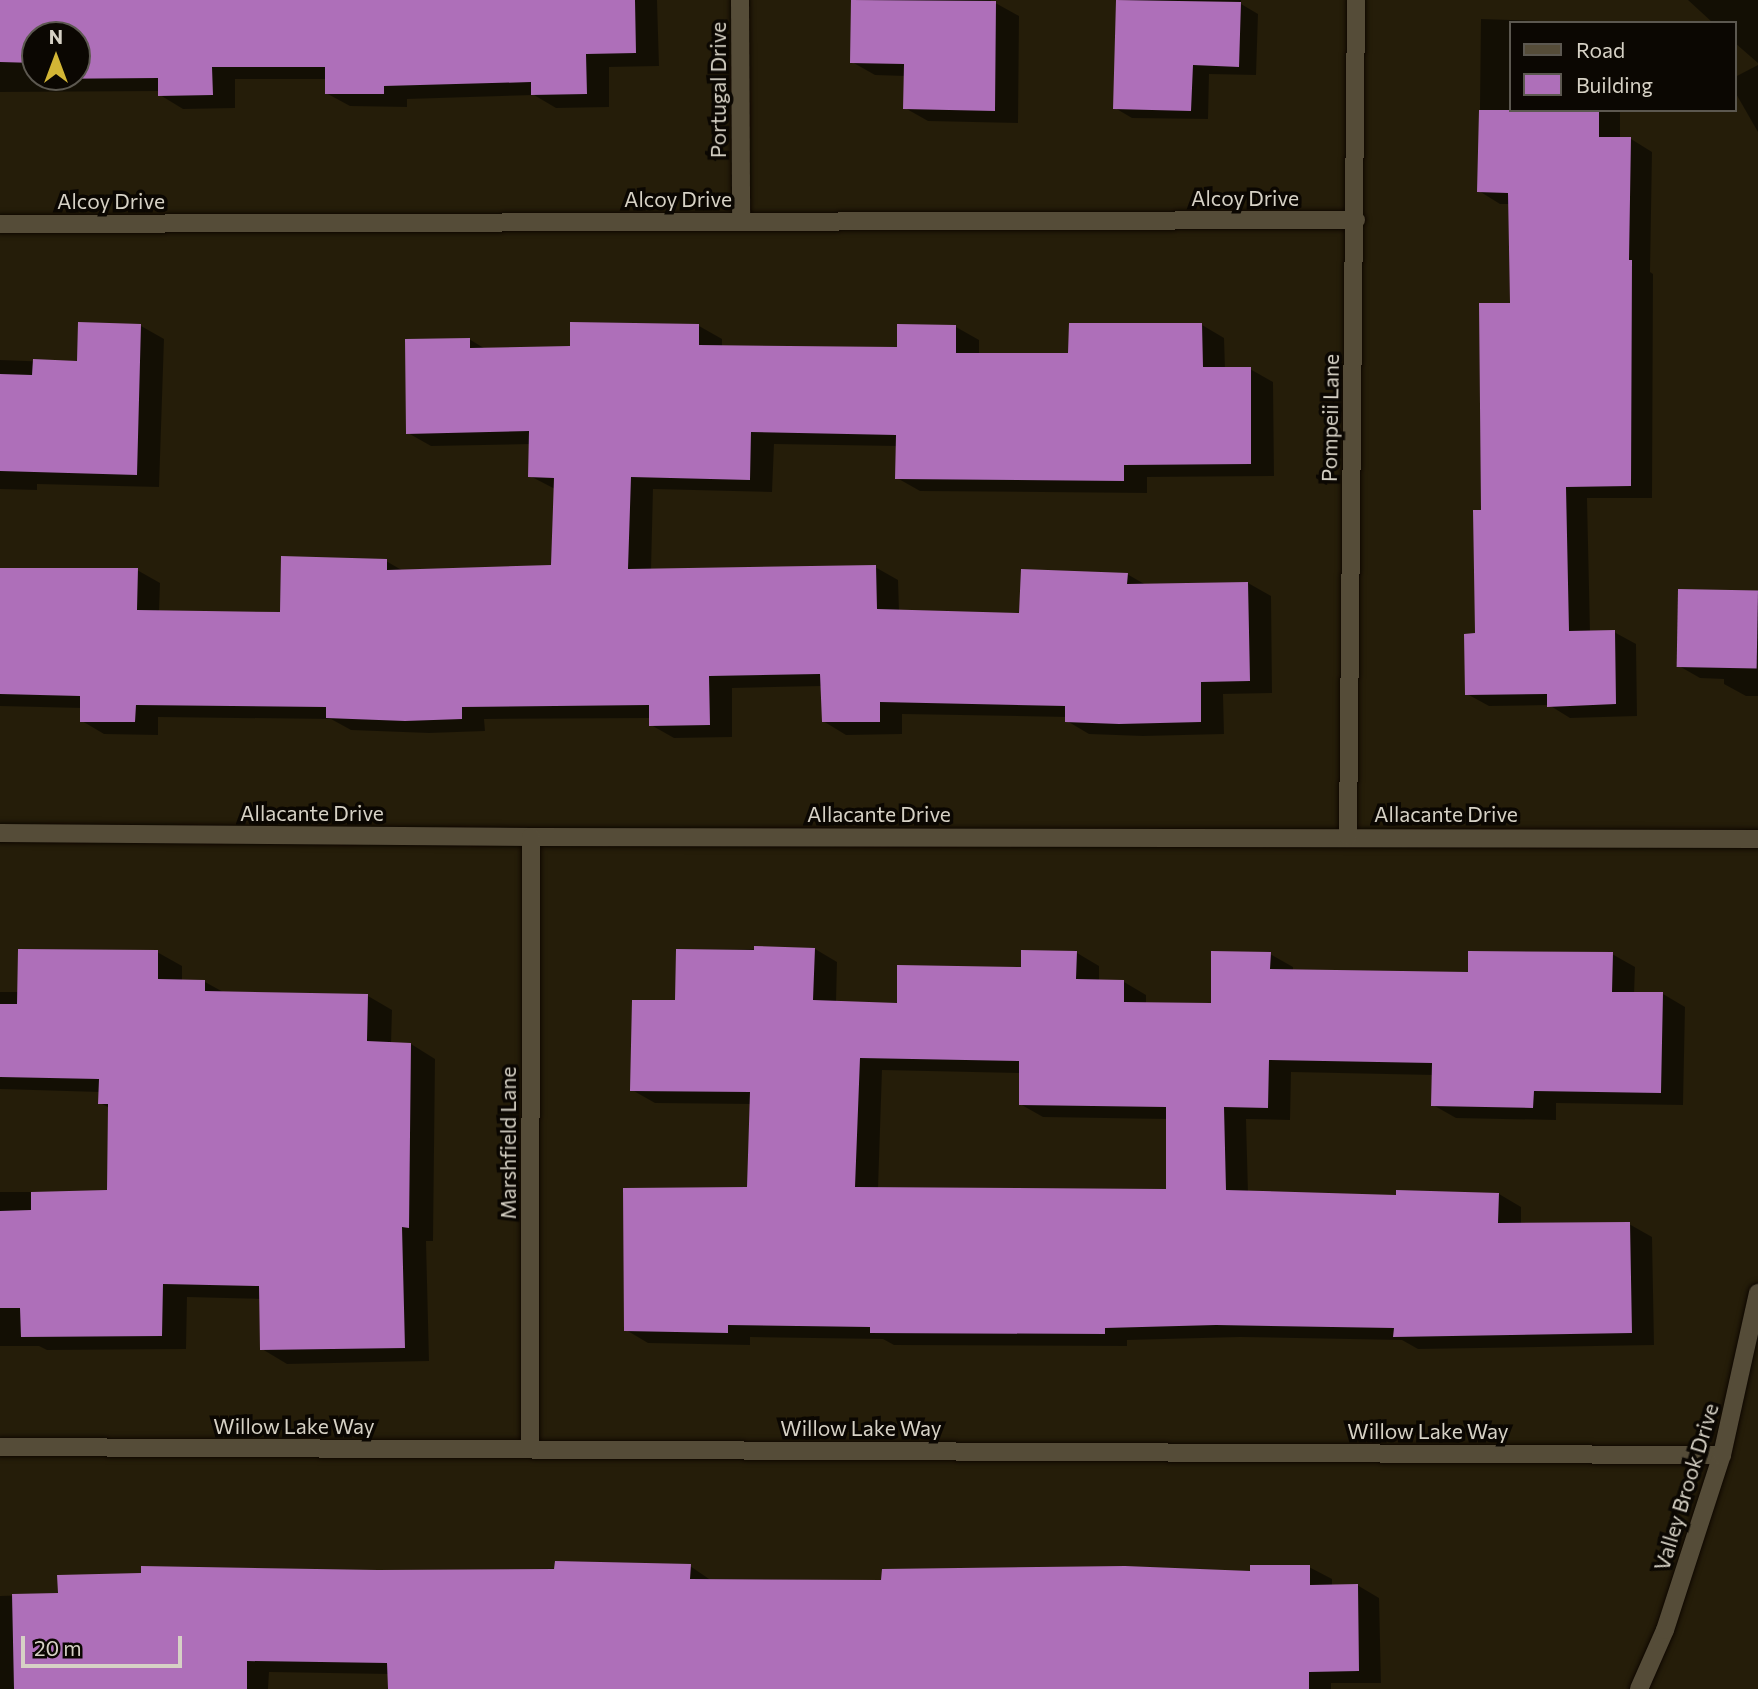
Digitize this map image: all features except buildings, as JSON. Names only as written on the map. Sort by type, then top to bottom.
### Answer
[{"type":"street","name":"Portugal Drive","points":[[740,0],[741,222]]},
{"type":"street","name":"Pompeii Lane","points":[[1348,836],[1356,220],[1356,0]]},
{"type":"street","name":"Alcoy Drive","points":[[0,224],[1356,220]]},
{"type":"street","name":"Allacante Drive","points":[[0,833],[531,837],[1348,836],[1758,839]]},
{"type":"street","name":"Marshfield Lane","points":[[530,1449],[531,837]]},
{"type":"street","name":"Valley Brook Drive","points":[[1639,1689],[1665,1630],[1723,1455],[1758,1293]]},
{"type":"street","name":"Willow Lake Way","points":[[0,1447],[1723,1455]]}]
